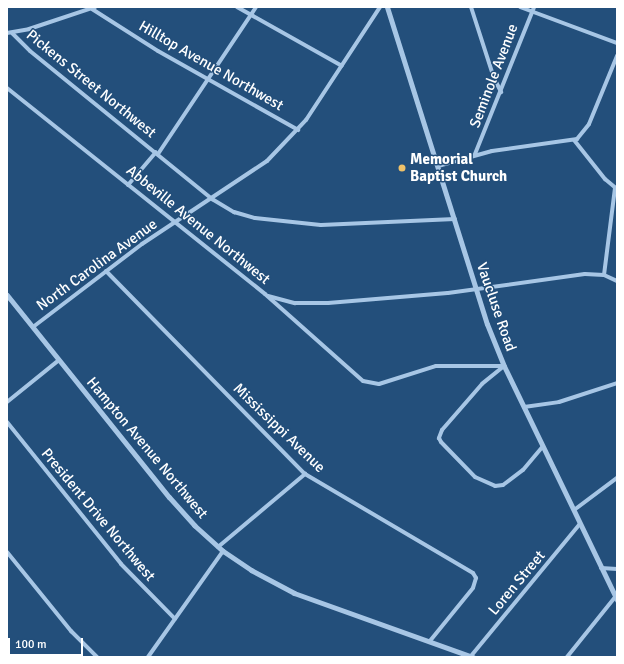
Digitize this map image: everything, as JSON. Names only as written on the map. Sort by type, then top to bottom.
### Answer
[{"type":"street","points":[[237,7],[342,66]]},
{"type":"street","points":[[128,185],[157,153],[209,80],[256,7]]},
{"type":"street","name":"North Carolina Avenue","points":[[33,327],[106,271],[267,161],[298,130],[380,7]]},
{"type":"street","name":"Vaucluse Road","points":[[387,7],[455,219],[476,290],[504,366],[616,598]]},
{"type":"street","points":[[472,7],[494,78],[501,92]]},
{"type":"street","points":[[520,7],[533,9],[617,44]]},
{"type":"street","points":[[9,33],[94,8]]},
{"type":"street","name":"Hilltop Avenue Northwest","points":[[94,8],[209,80],[298,130]]},
{"type":"street","name":"Seminole Avenue","points":[[476,154],[533,9]]},
{"type":"street","name":"Pickens Street Northwest","points":[[9,33],[212,199],[240,214],[299,224],[355,225],[455,219]]},
{"type":"street","points":[[438,166],[476,154],[574,140],[582,135],[589,124],[617,56]]},
{"type":"street","name":"Abbeville Avenue Northwest","points":[[7,88],[176,222],[199,244],[265,294],[355,376],[370,384],[379,384],[436,366],[504,366]]},
{"type":"street","points":[[574,140],[616,189],[604,275]]},
{"type":"street","name":"Mississippi Avenue","points":[[106,271],[305,474],[473,572],[476,578],[473,588],[430,642]]},
{"type":"street","points":[[265,294],[283,301],[304,304],[476,290],[585,274],[604,275],[617,282]]},
{"type":"street","name":"Hampton Avenue Northwest","points":[[7,295],[172,501],[223,551],[256,573],[294,593],[472,657]]},
{"type":"street","points":[[7,402],[59,360]]},
{"type":"street","points":[[504,366],[482,384],[442,430],[439,438],[441,442],[475,477],[495,486],[507,482],[523,470],[543,446]]},
{"type":"street","points":[[524,407],[559,402],[617,383]]},
{"type":"street","name":"President Drive Northwest","points":[[7,422],[121,564],[175,619]]},
{"type":"street","points":[[218,547],[305,474]]},
{"type":"street","points":[[574,510],[617,478]]},
{"type":"street","name":"Loren Street","points":[[472,657],[580,524]]},
{"type":"street","points":[[148,657],[223,551]]},
{"type":"street","points":[[7,552],[72,631],[97,657]]},
{"type":"street","points":[[602,568],[617,569]]},
{"type":"street","points":[[567,657],[616,598]]},
{"type":"place","name":"Memorial Baptist Church","points":[[402,168]]}]
